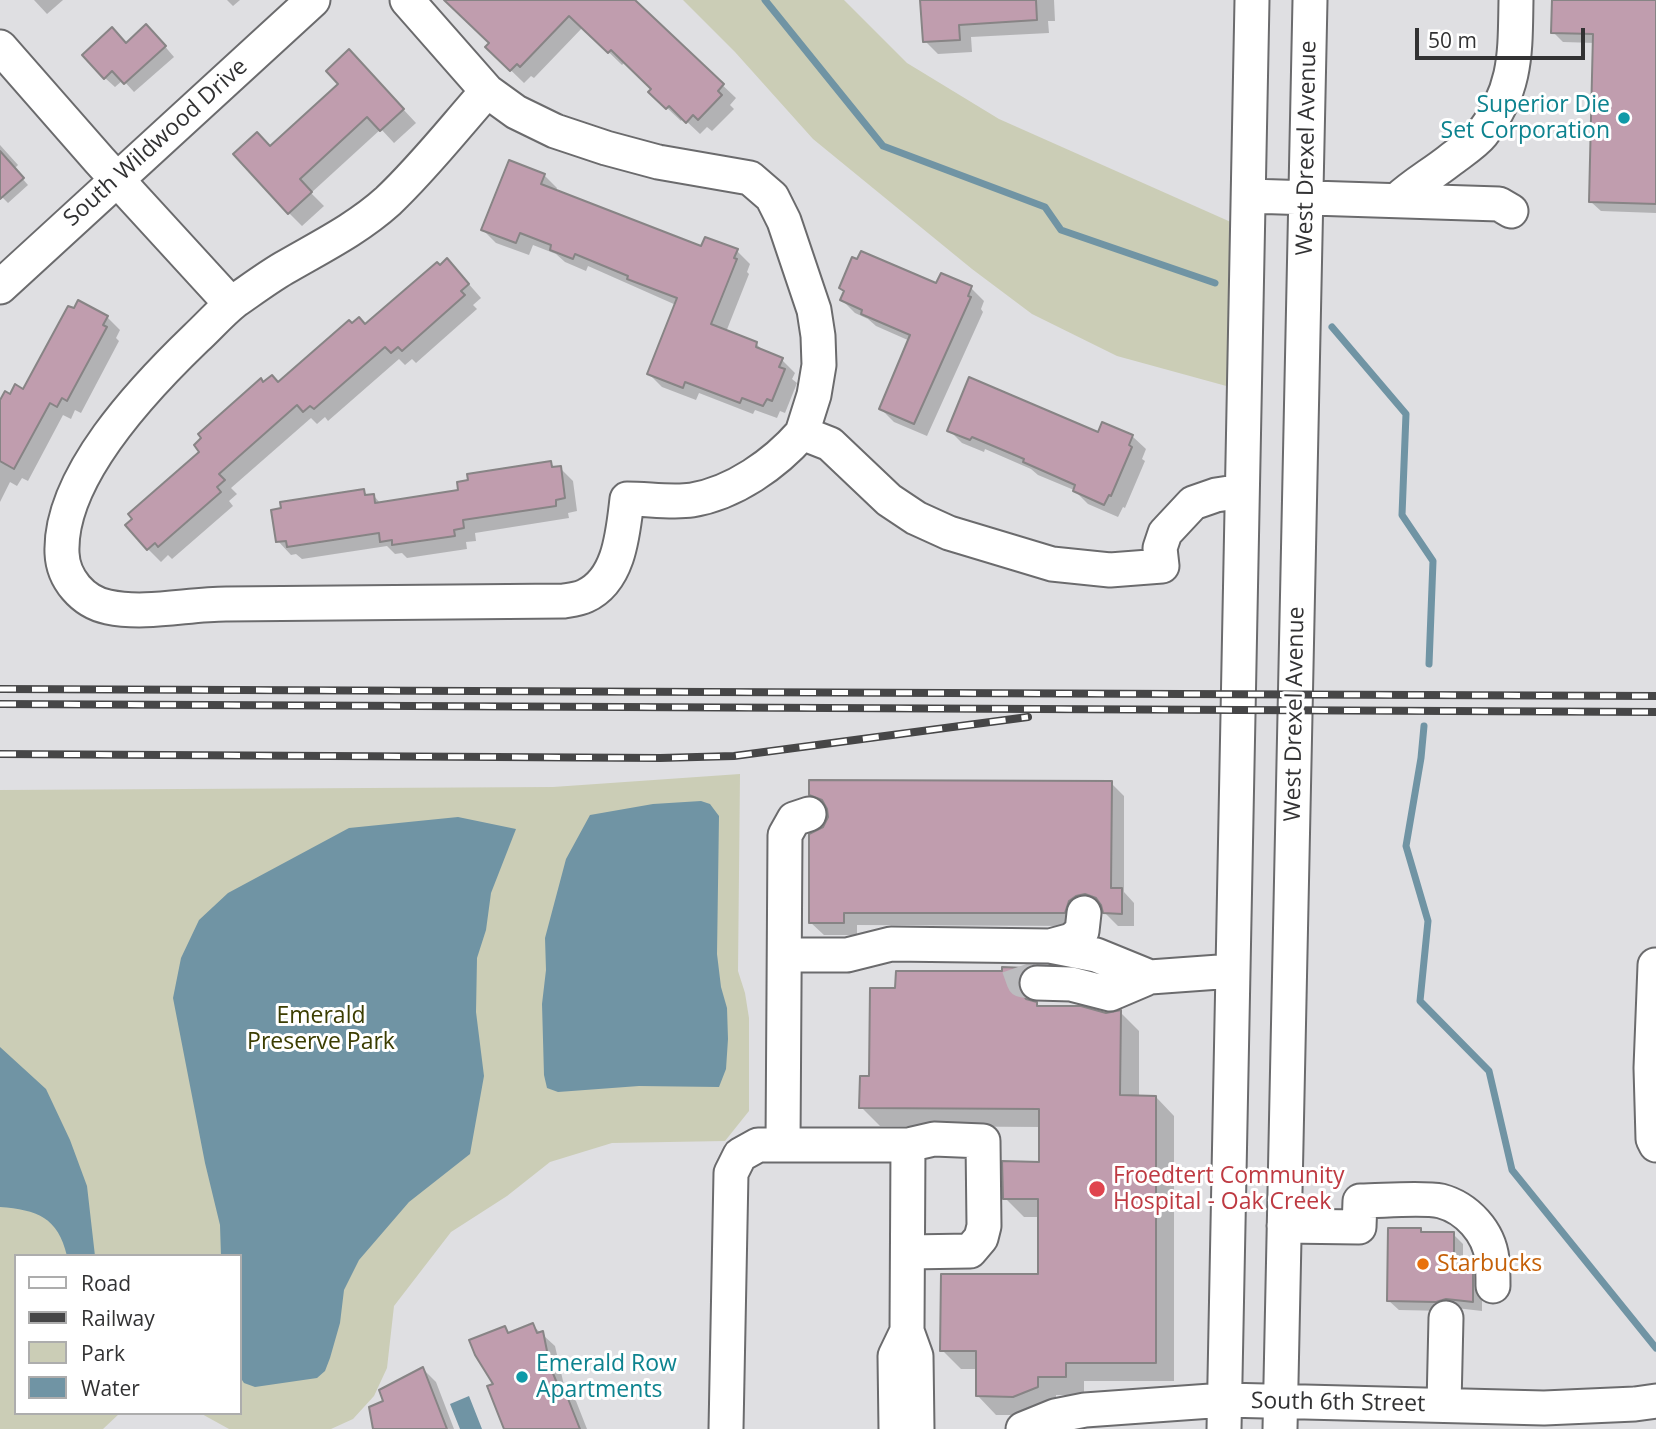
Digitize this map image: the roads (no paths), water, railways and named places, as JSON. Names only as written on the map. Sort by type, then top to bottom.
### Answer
[{"type":"street","name":"South Wildwood Drive","points":[[0,287],[313,0]]},
{"type":"street","points":[[407,0],[487,91],[516,112],[555,131],[658,162],[750,178],[772,197],[814,310],[818,336],[814,395],[802,433],[784,453],[750,477],[720,492],[691,500],[627,499],[623,538],[617,558],[603,582],[586,596],[564,601],[201,604],[129,610],[105,607],[84,596],[71,584],[62,562],[61,542],[65,521],[75,494],[100,449],[127,411],[164,368],[231,304],[284,268],[357,226],[388,200],[487,91]]},
{"type":"street","points":[[1224,1415],[1252,0]]},
{"type":"street","name":"West Drexel Avenue","points":[[1280,1415],[1310,0]]},
{"type":"street","points":[[1397,201],[1411,186],[1446,164],[1481,135],[1503,100],[1515,63],[1516,0]]},
{"type":"street","points":[[0,47],[231,304]]},
{"type":"street","points":[[1249,196],[1499,204],[1511,211]]},
{"type":"street","points":[[802,433],[830,444],[889,500],[916,518],[994,549],[1084,569],[1162,566],[1160,548],[1165,533],[1193,503],[1216,495],[1242,491]]},
{"type":"street","points":[[783,1144],[785,835],[794,819],[809,814]]},
{"type":"street","points":[[1024,966],[1050,946],[1072,940],[1082,931],[1084,913]]},
{"type":"street","points":[[785,955],[847,956],[891,944],[1024,966],[1071,984],[1110,994],[1150,976],[1233,971]]},
{"type":"street","points":[[1050,946],[1096,955],[1150,976]]},
{"type":"street","points":[[1655,965],[1651,1068],[1653,1139],[1656,1145]]},
{"type":"street","points":[[726,1429],[731,1173],[740,1155],[758,1145],[908,1145],[934,1139],[984,1141],[984,1226],[981,1238],[970,1251],[908,1252]]},
{"type":"street","points":[[908,1145],[907,1331],[916,1356],[917,1429]]},
{"type":"street","points":[[1283,1226],[1359,1227],[1360,1201],[1440,1201],[1458,1208],[1472,1218],[1484,1235],[1492,1257],[1493,1286]]},
{"type":"street","points":[[1444,1405],[1446,1318]]},
{"type":"street","points":[[896,1429],[895,1356],[907,1331]]},
{"type":"street","name":"South 6th Street","points":[[1023,1429],[1055,1416],[1085,1410],[1280,1415],[1444,1405],[1544,1408],[1589,1418],[1656,1401]]},
{"type":"water","points":[[701,801],[710,804],[719,816],[717,954],[727,1008],[728,1039],[726,1069],[719,1087],[639,1086],[558,1092],[547,1088],[544,1075],[542,1004],[546,970],[545,938],[566,859],[590,815],[653,804]]},
{"type":"water","points":[[458,817],[516,829],[491,893],[486,930],[477,958],[476,1012],[484,1076],[470,1154],[409,1202],[359,1260],[344,1290],[340,1323],[325,1371],[317,1378],[255,1387],[242,1380],[242,1254],[221,1254],[220,1225],[205,1163],[173,998],[181,958],[199,920],[228,893],[349,828]]},
{"type":"water","points":[[0,1047],[46,1089],[70,1140],[87,1186],[95,1254],[66,1254],[58,1232],[44,1218],[25,1210],[0,1207]]},
{"type":"water","points":[[469,1396],[482,1429],[460,1429],[450,1404]]},
{"type":"waterway","points":[[765,0],[883,146],[1045,207],[1061,230],[1215,283]]},
{"type":"waterway","points":[[1332,327],[1406,414],[1402,515],[1433,561],[1429,664]]},
{"type":"waterway","points":[[1424,726],[1406,846],[1428,921],[1420,1001],[1489,1071],[1512,1170],[1656,1348]]},
{"type":"tunnel","points":[[1018,967],[1023,981],[1037,983]]},
{"type":"railway","points":[[0,689],[1656,696]]},
{"type":"railway","points":[[0,704],[1656,712]]},
{"type":"railway","points":[[0,754],[660,758],[734,756],[1028,717]]},
{"type":"place","name":"Superior Die Set Corporation","points":[[1624,118]]},
{"type":"place","name":"Froedtert Community Hospital - Oak Creek","points":[[1097,1189]]},
{"type":"place","name":"Starbucks","points":[[1423,1264]]},
{"type":"place","name":"Emerald Row Apartments","points":[[522,1377]]},
{"type":"park label","name":"Emerald Preserve Park","points":[[321,1029]]}]
